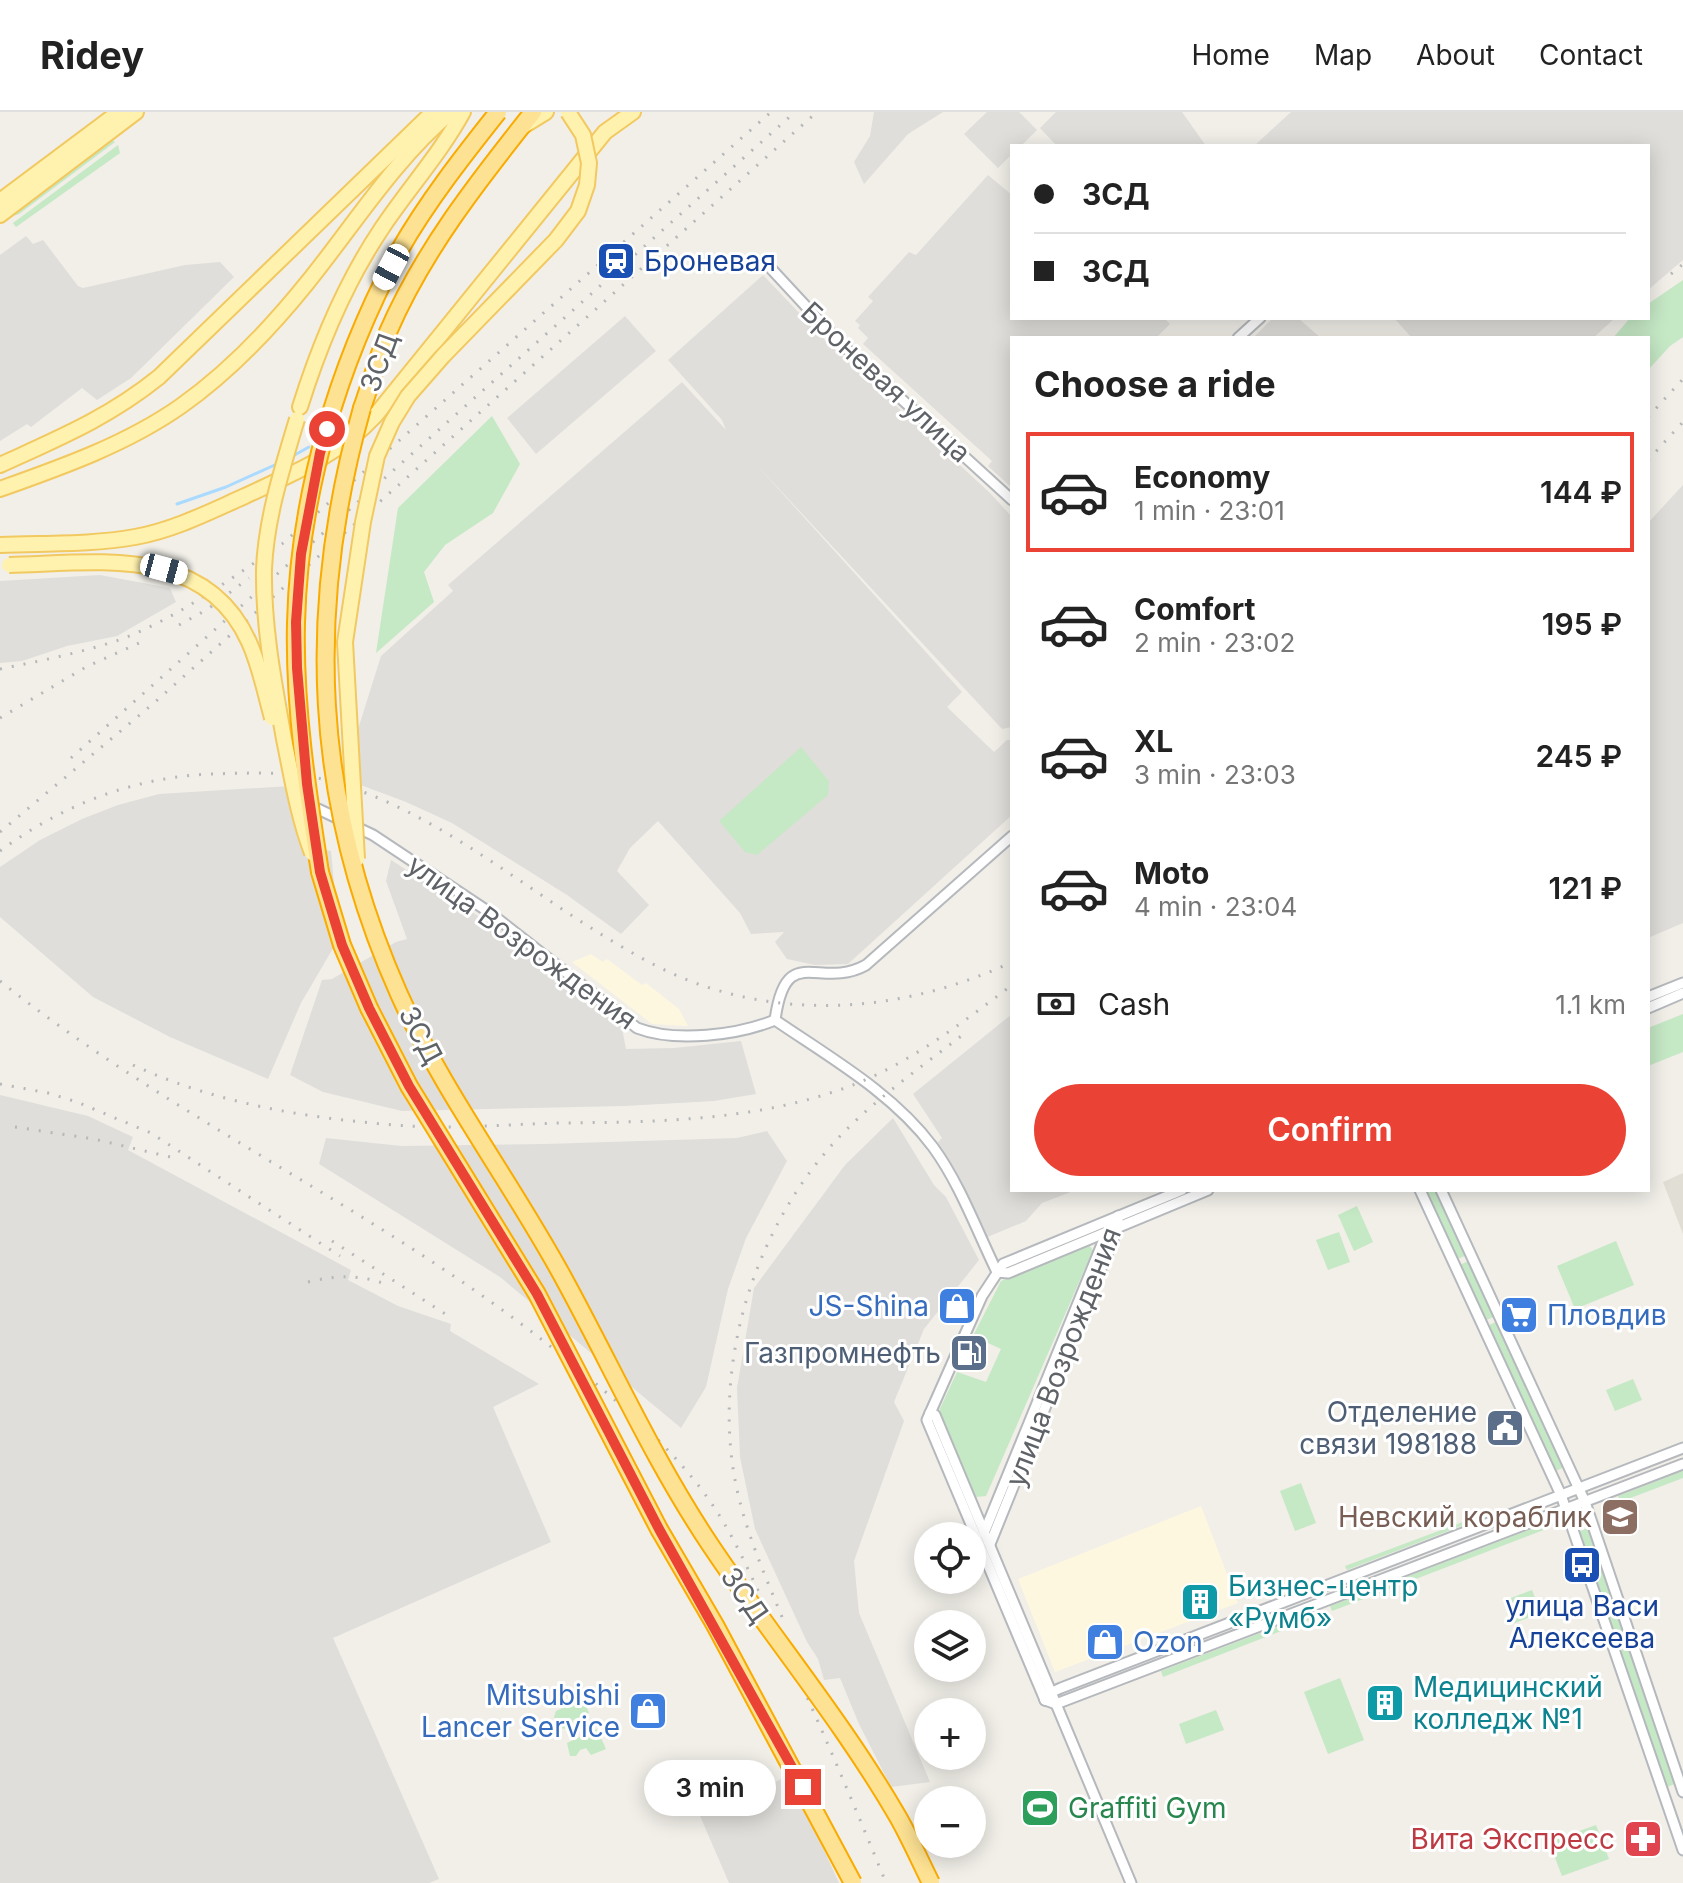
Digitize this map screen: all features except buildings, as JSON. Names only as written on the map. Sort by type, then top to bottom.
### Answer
[{"type":"highway","name":"ЗСД","points":[[498,112],[439,190],[395,261],[363,325],[320,453],[301,554],[296,622],[307,784],[320,872],[342,945],[369,1008],[409,1086],[537,1294],[659,1529],[736,1663],[853,1883]]},
{"type":"highway","name":"ЗСД","points":[[533,112],[460,207],[424,262],[388,333],[348,459],[331,551],[325,613],[324,667],[333,779],[358,889],[400,996],[445,1080],[564,1278],[629,1409],[685,1507],[748,1601],[841,1729],[898,1817],[931,1883]]},
{"type":"main road","points":[[1,209],[119,112]]},
{"type":"main road","points":[[1,209],[136,112]]},
{"type":"main road","points":[[0,465],[125,404],[179,360],[433,112]]},
{"type":"main road","points":[[0,489],[81,459],[133,434],[180,406],[253,345],[315,272],[406,155],[451,112]]},
{"type":"main road","points":[[299,819],[266,626],[264,566],[273,509],[299,413],[338,304],[381,229],[463,112]]},
{"type":"main road","points":[[520,128],[546,112]]},
{"type":"main road","points":[[358,889],[345,642],[363,522],[377,456],[408,396],[556,240],[578,211],[587,185],[589,163],[583,135],[568,112]]},
{"type":"main road","points":[[0,545],[114,540],[157,532],[199,517],[335,451],[375,416],[605,132],[633,112]]},
{"type":"main road","points":[[4,565],[86,563],[146,566],[183,575],[215,595],[239,624],[252,650],[299,819],[320,872]]},
{"type":"street","name":"Броневая улица","points":[[764,261],[840,343],[1010,498]]},
{"type":"street","points":[[1240,336],[1258,320]]},
{"type":"street","name":"улица Возрождения","points":[[318,809],[373,835],[489,912],[637,1028],[654,1033],[712,1034],[737,1032],[775,1020]]},
{"type":"street","points":[[997,1272],[948,1171],[923,1135],[883,1097],[775,1020],[781,987],[786,980],[795,974],[850,972],[866,965],[1010,838]]},
{"type":"street","points":[[1650,996],[1683,983]]},
{"type":"street","points":[[1650,1007],[1683,993]]},
{"type":"street","points":[[997,1272],[1008,1273],[1107,1232],[1118,1222],[1178,1192]]},
{"type":"street","points":[[975,1522],[927,1420],[982,1296],[997,1272],[1003,1264],[1202,1192]]},
{"type":"street","points":[[1421,1192],[1567,1509],[1683,1850]]},
{"type":"street","points":[[1442,1192],[1585,1502],[1683,1792]]},
{"type":"street","name":"улица Возрождения","points":[[986,1542],[1118,1222]]},
{"type":"street","name":"улица Возрождения","points":[[986,1529],[1107,1232]]},
{"type":"street","name":"улица Возрождения","points":[[930,1413],[935,1415],[981,1522]]},
{"type":"street","points":[[1048,1696],[1683,1448]]},
{"type":"street","points":[[1056,1704],[1683,1464]]},
{"type":"street","points":[[986,1546],[1131,1883]]},
{"type":"shaded area","points":[[874,112],[943,112],[908,134],[864,184],[854,162],[870,136]]},
{"type":"shaded area","points":[[987,112],[1019,112],[1037,130],[1023,144],[1010,144],[1010,156],[998,168],[964,134]]},
{"type":"shaded area","points":[[1056,112],[1182,112],[1205,144],[1055,144],[1040,128]]},
{"type":"shaded area","points":[[1291,112],[1683,112],[1683,260],[1650,288],[1650,144],[1256,144]]},
{"type":"shaded area","points":[[988,175],[1010,193],[1010,320],[1166,320],[1170,324],[1158,336],[1010,336],[1010,486],[988,466],[992,461],[863,344],[868,338],[855,321],[873,301],[868,297],[909,252],[916,255]]},
{"type":"shaded area","points":[[26,236],[33,244],[43,240],[78,286],[83,288],[185,265],[220,262],[234,277],[131,378],[97,400],[82,388],[31,427],[27,424],[0,441],[0,255]]},
{"type":"shaded area","points":[[763,275],[825,340],[1010,515],[1010,727],[1002,729],[754,462],[962,692],[947,707],[994,752],[1010,740],[1010,817],[848,964],[815,965],[787,959],[775,942],[784,932],[751,934],[740,913],[658,821],[630,848],[617,871],[649,905],[621,934],[567,895],[452,823],[350,781],[354,742],[381,656],[453,591],[448,585],[682,382],[726,430],[722,420],[668,360]]},
{"type":"shaded area","points":[[625,316],[656,351],[536,454],[507,418]]},
{"type":"shaded area","points":[[1271,320],[1300,320],[1319,336],[1255,336]]},
{"type":"shaded area","points":[[1396,320],[1613,320],[1595,336],[1410,336]]},
{"type":"shaded area","points":[[1683,485],[1683,923],[1650,937],[1650,521]]},
{"type":"shaded area","points":[[100,575],[170,588],[176,602],[117,636],[67,646],[22,661],[0,663],[0,581]]},
{"type":"shaded area","points":[[291,786],[301,846],[331,851],[339,938],[301,1003],[268,1079],[170,1037],[93,997],[0,917],[0,867],[40,840],[82,819],[159,794]]},
{"type":"shaded area","points":[[391,860],[517,941],[621,1023],[626,1049],[741,1041],[756,1094],[714,1101],[624,1106],[402,1111],[323,1092],[290,1075],[322,980],[332,979],[396,942],[407,939],[386,881]]},
{"type":"shaded area","points":[[591,954],[603,962],[607,959],[642,985],[646,983],[679,1009],[688,1026],[652,1024],[572,962]]},
{"type":"shaded area","points":[[1010,1016],[1010,1192],[1071,1192],[1042,1203],[1026,1221],[985,1238],[938,1142],[942,1138],[913,1094]]},
{"type":"shaded area","points":[[0,1095],[88,1116],[133,1137],[128,1150],[351,1270],[348,1280],[398,1306],[451,1324],[450,1331],[539,1384],[493,1407],[551,1542],[333,1638],[439,1879],[429,1883],[0,1883]]},
{"type":"shaded area","points":[[893,1118],[934,1185],[946,1197],[979,1260],[924,1329],[894,1402],[904,1421],[854,1561],[859,1613],[914,1744],[914,1770],[925,1770],[930,1782],[891,1787],[840,1678],[824,1680],[818,1659],[807,1642],[755,1529],[740,1457],[737,1388],[754,1288],[845,1165]]},
{"type":"shaded area","points":[[767,1131],[787,1161],[746,1238],[728,1289],[706,1387],[681,1428],[500,1277],[319,1164],[326,1138],[401,1146],[545,1144],[737,1138]]},
{"type":"shaded area","points":[[1683,1173],[1683,1234],[1663,1182]]},
{"type":"shaded area","points":[[1201,1506],[1238,1603],[1055,1672],[1018,1579]]},
{"type":"shaded area","points":[[790,1775],[839,1883],[729,1883],[700,1816]]},
{"type":"green space","points":[[111,139],[115,142],[13,216],[42,190]]},
{"type":"green space","points":[[118,145],[120,153],[16,227],[13,223]]},
{"type":"green space","points":[[1683,280],[1683,337],[1650,368],[1650,336],[1615,336],[1628,320],[1650,320],[1650,303]]},
{"type":"green space","points":[[492,416],[520,464],[493,513],[445,545],[424,572],[434,602],[376,653],[398,508]]},
{"type":"green space","points":[[801,747],[829,781],[828,795],[757,855],[745,852],[719,821]]},
{"type":"green space","points":[[1683,1014],[1683,1052],[1650,1065],[1650,1027]]},
{"type":"green space","points":[[1427,1192],[1436,1192],[1465,1256],[1457,1259]]},
{"type":"green space","points":[[1357,1206],[1373,1242],[1354,1251],[1338,1215]]},
{"type":"green space","points":[[1339,1232],[1350,1262],[1328,1270],[1316,1240]]},
{"type":"green space","points":[[1616,1241],[1634,1285],[1575,1309],[1557,1266]]},
{"type":"green space","points":[[1088,1244],[1093,1250],[986,1496],[975,1497],[938,1413],[957,1372],[986,1382],[1001,1349],[973,1336],[1001,1281]]},
{"type":"green space","points":[[1468,1261],[1494,1317],[1486,1320],[1460,1265]]},
{"type":"green space","points":[[1496,1322],[1564,1467],[1556,1471],[1489,1325]]},
{"type":"green space","points":[[1633,1379],[1642,1400],[1615,1411],[1606,1390]]},
{"type":"green space","points":[[1683,1471],[1683,1478],[1620,1502],[1618,1496]]},
{"type":"green space","points":[[1301,1483],[1316,1523],[1295,1531],[1280,1491]]},
{"type":"green space","points":[[1468,1520],[1469,1523],[1347,1570],[1345,1566]]},
{"type":"green space","points":[[1547,1523],[1549,1528],[1332,1611],[1330,1606]]},
{"type":"green space","points":[[1588,1528],[1675,1784],[1667,1787],[1580,1531]]},
{"type":"green space","points":[[1532,1590],[1541,1613],[1512,1624],[1503,1601]]},
{"type":"green space","points":[[1320,1610],[1322,1615],[1163,1677],[1161,1671]]},
{"type":"green space","points":[[1340,1678],[1364,1740],[1328,1754],[1304,1692]]},
{"type":"green space","points":[[583,1699],[589,1713],[573,1720],[569,1729],[558,1728],[554,1717],[556,1711]]},
{"type":"green space","points":[[1216,1710],[1224,1730],[1186,1744],[1179,1724]]},
{"type":"green space","points":[[597,1729],[606,1749],[591,1755],[586,1748],[576,1756],[570,1756],[567,1743]]},
{"type":"green space","points":[[1596,1825],[1609,1859],[1562,1876],[1549,1842]]},
{"type":"waterway","points":[[291,457],[309,447]]},
{"type":"waterway","points":[[177,504],[226,487],[277,464]]},
{"type":"railway","points":[[0,669],[90,649],[141,631],[203,597],[282,544],[771,112]]},
{"type":"railway","points":[[71,758],[795,112]]},
{"type":"railway","points":[[0,832],[154,703],[817,112]]},
{"type":"railway","points":[[1671,274],[1683,264]]},
{"type":"railway","points":[[1650,415],[1683,379]]},
{"type":"railway","points":[[1650,458],[1683,422]]},
{"type":"railway","points":[[179,625],[208,609],[249,578]]},
{"type":"railway","points":[[0,718],[86,667],[139,643]]},
{"type":"railway","points":[[0,851],[74,807],[127,788],[183,776],[299,775],[363,792],[434,826],[599,933],[665,970],[707,987],[784,1003],[861,1004],[938,990],[1010,963]]},
{"type":"railway","points":[[0,981],[141,1082],[364,1218],[509,1315],[594,1382],[663,1445],[707,1497],[742,1556],[816,1717],[886,1883]]},
{"type":"railway","points":[[133,1065],[199,1091],[269,1108],[340,1120],[467,1127],[700,1118],[769,1109],[860,1082],[928,1046],[1010,987]]},
{"type":"railway","points":[[782,1617],[745,1521],[732,1461],[729,1419],[731,1377],[748,1293],[782,1215],[831,1146],[878,1101],[965,1033]]},
{"type":"railway","points":[[0,1084],[77,1102],[151,1133],[340,1256]]},
{"type":"railway","points":[[15,1127],[94,1139],[179,1159]]},
{"type":"railway","points":[[332,1241],[450,1317]]},
{"type":"railway","points":[[308,1282],[349,1277],[390,1286]]},
{"type":"place","name":"Броневая","points":[[616,261]]},
{"type":"place","name":"JS-Shina","points":[[957,1306]]},
{"type":"place","name":"Пловдив","points":[[1519,1315]]},
{"type":"place","name":"Газпромнефть","points":[[969,1353]]},
{"type":"place","name":"Отделение связи 198188","points":[[1505,1428]]},
{"type":"place","name":"Невский кораблик","points":[[1620,1517]]},
{"type":"place","name":"улица Васи Алексеева","points":[[1582,1565]]},
{"type":"place","name":"Бизнес-центр «Румб»","points":[[1200,1602]]},
{"type":"place","name":"Ozon","points":[[1105,1642]]},
{"type":"place","name":"Медицинский колледж №1","points":[[1385,1703]]},
{"type":"place","name":"Mitsubishi Lancer Service","points":[[648,1711]]},
{"type":"place","name":"Graffiti Gym","points":[[1040,1808]]},
{"type":"place","name":"Вита Экспресс","points":[[1643,1839]]},
{"type":"route","points":[[327,429],[301,554],[296,622],[297,668],[307,784],[320,872],[342,945],[369,1008],[409,1086],[537,1294],[659,1529],[803,1787]]}]
